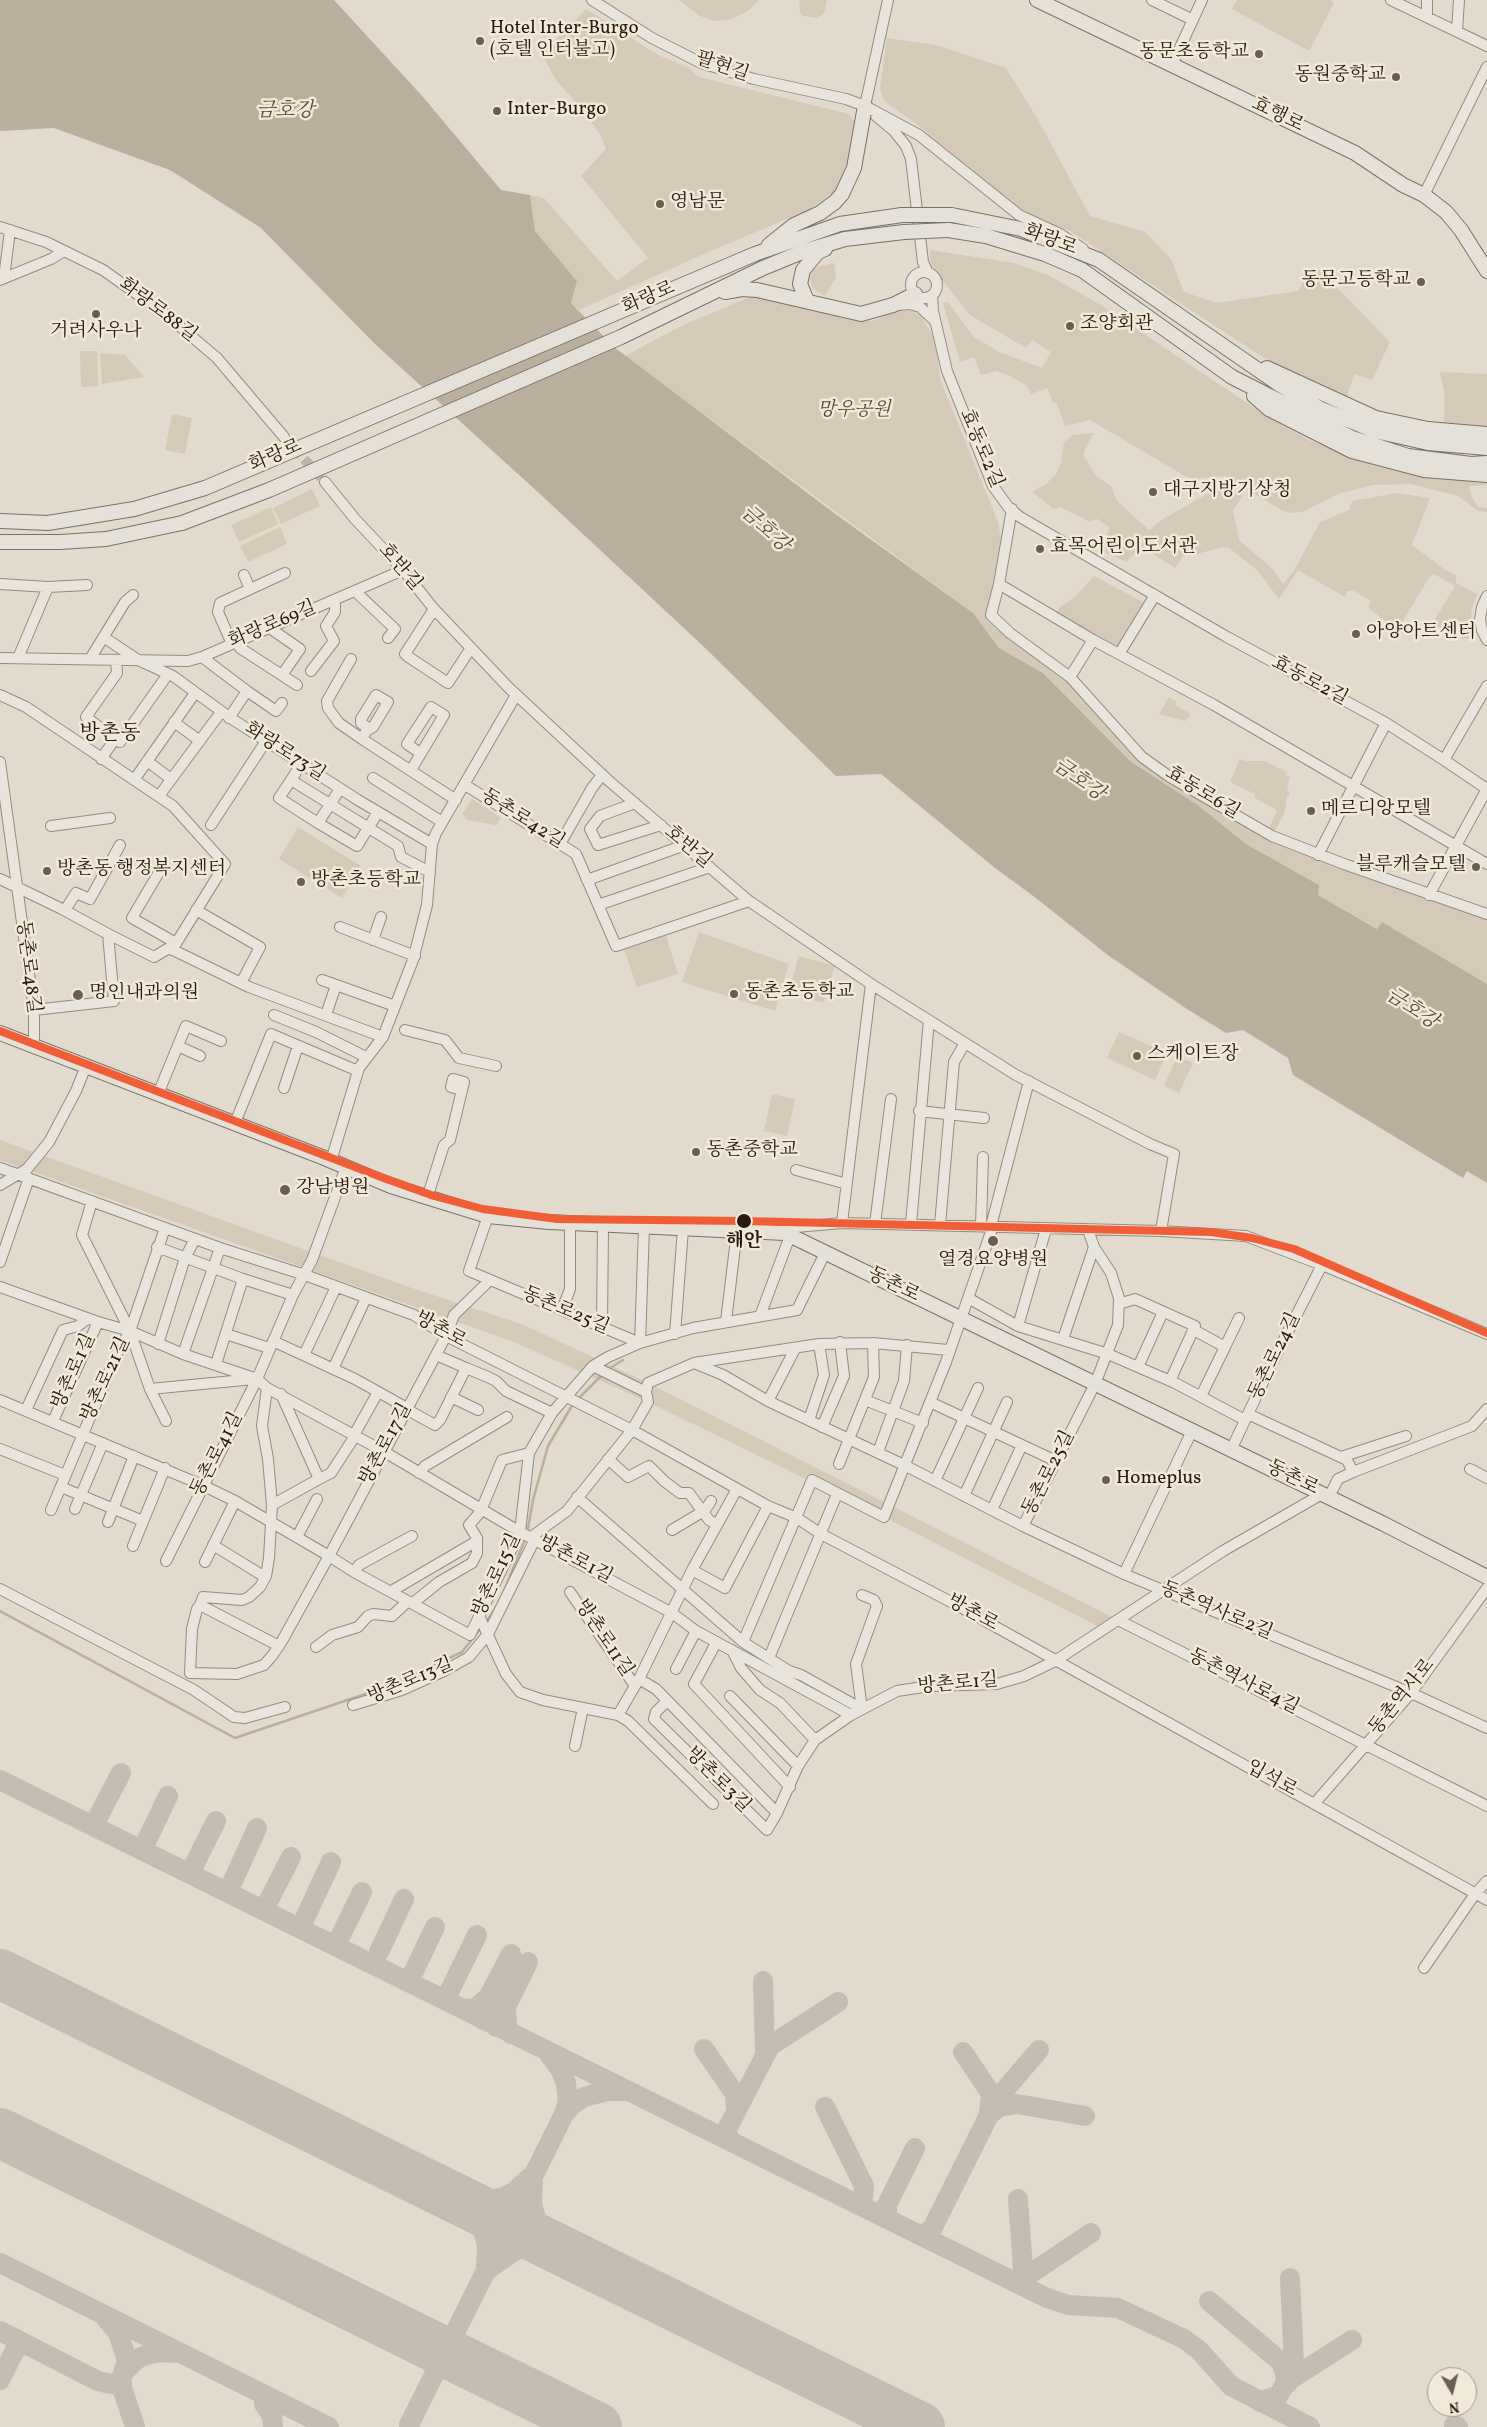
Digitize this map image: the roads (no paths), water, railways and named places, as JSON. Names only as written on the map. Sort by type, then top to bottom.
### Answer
[{"type":"main road","name":"효행로","points":[[1037,0],[1354,153],[1403,185],[1424,195],[1446,212],[1461,230],[1487,271]]},
{"type":"main road","points":[[755,254],[794,225],[820,213],[842,194],[854,168],[867,107]]},
{"type":"main road","name":"화랑로","points":[[0,521],[48,523],[134,509],[205,488],[755,254],[840,224],[902,215],[952,214],[1021,229],[1098,260],[1280,385],[1321,409],[1375,431],[1428,443],[1487,448]]},
{"type":"main road","name":"화랑로","points":[[0,542],[60,542],[106,539],[182,523],[270,490],[621,338],[771,265],[802,252],[845,239],[904,232],[948,230],[986,236],[1008,242],[1082,270],[1232,377],[1275,401],[1352,438],[1408,456],[1471,464],[1487,463]]},
{"type":"main road","points":[[807,301],[800,284],[803,270],[818,252],[845,239]]},
{"type":"main road","points":[[694,302],[718,293],[742,289],[807,301],[861,314],[895,304],[919,290]]},
{"type":"main road","points":[[1239,356],[1376,418],[1428,429],[1487,434]]},
{"type":"main road","points":[[1232,377],[1269,409],[1352,451],[1424,470],[1487,475]]},
{"type":"main road","name":"동촌로","points":[[0,1033],[346,1166],[391,1186],[488,1216],[570,1223],[787,1235],[1231,1450],[1487,1577]]},
{"type":"street","name":"팔현길","points":[[592,0],[652,38],[701,63],[754,79],[846,99],[867,107],[919,135],[1019,215],[1060,234],[1098,260]]},
{"type":"street","points":[[888,0],[867,107],[906,146],[914,172],[924,262],[928,273],[934,277],[937,284],[919,290]]},
{"type":"street","points":[[1152,0],[1193,20]]},
{"type":"street","points":[[1172,65],[1202,0]]},
{"type":"street","points":[[1393,0],[1487,46]]},
{"type":"street","points":[[1427,0],[1427,17]]},
{"type":"street","points":[[1457,31],[1459,0]]},
{"type":"street","points":[[1424,195],[1487,67]]},
{"type":"street","points":[[5,228],[2,279],[51,259],[64,251]]},
{"type":"street","name":"화랑로88길","points":[[5,228],[46,242],[111,276],[164,313],[212,354],[284,436]]},
{"type":"street","points":[[924,262],[919,290],[932,306],[935,316]]},
{"type":"street","points":[[919,290],[928,273]]},
{"type":"street","points":[[895,304],[920,307],[935,316]]},
{"type":"street","name":"효동로2길","points":[[935,316],[947,371],[993,486],[1020,517],[1248,649],[1386,723],[1487,789]]},
{"type":"street","name":"호반길","points":[[325,482],[355,519],[403,570],[434,609],[516,695],[602,775],[749,901],[871,984],[1029,1081],[1150,1144],[1174,1154],[1161,1231]]},
{"type":"street","name":"효동로6길","points":[[1012,509],[999,584],[991,615],[1010,633],[1070,677],[1142,757],[1170,777],[1272,836],[1318,855],[1487,914]]},
{"type":"street","name":"화랑로69길","points":[[0,658],[188,661],[202,657],[403,570]]},
{"type":"street","points":[[285,573],[220,603],[218,612],[234,643],[297,685]]},
{"type":"street","points":[[244,575],[250,589]]},
{"type":"street","points":[[0,584],[48,587],[87,585]]},
{"type":"street","points":[[999,584],[1093,640],[1214,705],[1487,864]]},
{"type":"street","points":[[18,658],[48,587]]},
{"type":"street","points":[[355,591],[395,629],[388,638]]},
{"type":"street","points":[[90,659],[105,638],[125,602],[133,595]]},
{"type":"street","points":[[1119,654],[1155,595]]},
{"type":"street","points":[[1487,596],[1482,607],[1480,619],[1482,630],[1487,640]]},
{"type":"street","points":[[311,671],[334,641],[326,626],[335,612],[335,600]]},
{"type":"street","points":[[434,609],[405,654],[448,683],[471,648]]},
{"type":"street","points":[[272,627],[274,631],[300,650],[282,675]]},
{"type":"street","points":[[105,638],[138,660]]},
{"type":"street","points":[[1070,677],[1093,640]]},
{"type":"street","points":[[202,657],[276,711],[282,703]]},
{"type":"street","points":[[351,659],[327,701],[328,708],[339,723],[456,800]]},
{"type":"street","points":[[116,660],[116,673],[86,717],[120,742],[168,674]]},
{"type":"street","name":"화랑로73길","points":[[138,660],[168,674],[225,715],[301,764],[432,844]]},
{"type":"street","points":[[1444,760],[1487,686]]},
{"type":"street","points":[[159,796],[200,741],[247,691]]},
{"type":"street","points":[[134,780],[194,693]]},
{"type":"street","points":[[0,695],[26,708],[173,806],[225,864],[174,946]]},
{"type":"street","points":[[465,784],[516,695]]},
{"type":"street","points":[[174,722],[200,741]]},
{"type":"street","points":[[1318,855],[1386,723]]},
{"type":"street","points":[[362,738],[370,729]]},
{"type":"street","points":[[101,758],[115,739]]},
{"type":"street","points":[[211,825],[266,741]]},
{"type":"street","points":[[411,770],[420,753]]},
{"type":"street","points":[[147,761],[171,779]]},
{"type":"street","name":"동촌로48길","points":[[0,762],[34,1010],[34,1046]]},
{"type":"street","points":[[301,764],[279,798],[318,823],[357,846],[378,812]]},
{"type":"street","points":[[560,844],[592,788],[602,775]]},
{"type":"street","points":[[374,778],[442,822]]},
{"type":"street","points":[[291,780],[398,846],[401,857],[430,872]]},
{"type":"street","name":"동촌로42길","points":[[331,1161],[358,1071],[366,1057],[383,1037],[415,956],[427,905],[432,844],[442,822],[465,784],[576,854],[616,946],[749,901]]},
{"type":"street","points":[[318,823],[340,789]]},
{"type":"street","points":[[1429,894],[1487,789]]},
{"type":"street","points":[[636,804],[600,816],[590,829],[598,845],[661,825]]},
{"type":"street","points":[[51,826],[110,818]]},
{"type":"street","points":[[65,910],[76,892],[90,899],[120,845]]},
{"type":"street","points":[[587,880],[685,845]]},
{"type":"street","points":[[162,867],[132,918],[174,946],[241,983],[383,1037]]},
{"type":"street","points":[[598,905],[710,867]]},
{"type":"street","points":[[0,879],[16,888]]},
{"type":"street","name":"동촌로48길","points":[[16,888],[65,910],[154,957],[174,946]]},
{"type":"street","points":[[196,910],[260,947],[241,983]]},
{"type":"street","points":[[373,940],[381,917]]},
{"type":"street","points":[[340,927],[415,956]]},
{"type":"street","points":[[34,1010],[114,1002],[108,934]]},
{"type":"street","points":[[322,980],[395,1006]]},
{"type":"street","points":[[842,1223],[871,984]]},
{"type":"street","points":[[326,1015],[336,985]]},
{"type":"street","points":[[274,1015],[316,1032],[366,1057]]},
{"type":"street","points":[[911,1224],[929,1020]]},
{"type":"street","points":[[158,1094],[186,1026],[221,1040]]},
{"type":"street","points":[[405,1030],[445,1040],[459,1058],[496,1066]]},
{"type":"street","points":[[235,1123],[271,1034],[358,1071]]},
{"type":"street","points":[[940,1225],[954,1062],[965,1042]]},
{"type":"street","points":[[178,1046],[200,1056]]},
{"type":"street","points":[[284,1088],[298,1046]]},
{"type":"street","points":[[0,1185],[27,1169],[49,1142],[76,1091],[86,1066]]},
{"type":"street","points":[[743,1642],[812,1480],[884,1517],[923,1423],[968,1298],[1029,1081]]},
{"type":"street","points":[[427,1198],[444,1145],[450,1140],[462,1090]]},
{"type":"street","points":[[875,1224],[891,1099]]},
{"type":"street","points":[[920,1111],[984,1118]]},
{"type":"street","points":[[983,1157],[988,1226]]},
{"type":"street","name":"동촌로41길","points":[[166,1562],[202,1485],[257,1379],[293,1295],[304,1275],[346,1166]]},
{"type":"street","name":"방촌로","points":[[0,1168],[220,1248],[304,1275],[414,1315],[446,1336],[632,1430],[768,1506],[797,1518],[821,1534],[951,1602],[1055,1661]]},
{"type":"street","points":[[796,1170],[847,1184]]},
{"type":"street","points":[[0,1262],[29,1178]]},
{"type":"street","points":[[92,1201],[82,1234],[130,1331],[150,1389],[166,1421]]},
{"type":"street","name":"동촌로25길","points":[[488,1216],[468,1271],[640,1343]]},
{"type":"street","points":[[562,1310],[570,1288],[570,1223]]},
{"type":"street","points":[[760,1316],[787,1235],[796,1227],[842,1223],[911,1224],[1161,1231],[1246,1236],[1322,1265],[1487,1334]]},
{"type":"street","points":[[602,1327],[603,1224]]},
{"type":"street","points":[[640,1343],[644,1227]]},
{"type":"street","name":"방촌로21길","points":[[51,1510],[118,1351],[130,1331],[165,1228]]},
{"type":"street","points":[[675,1334],[684,1229]]},
{"type":"street","points":[[1018,1326],[1046,1229]]},
{"type":"street","points":[[1088,1230],[1094,1247],[1111,1273],[1119,1304],[1118,1325],[1095,1384]]},
{"type":"street","points":[[726,1321],[737,1231]]},
{"type":"street","points":[[158,1344],[185,1258],[195,1239]]},
{"type":"street","points":[[157,1247],[243,1279],[293,1295]]},
{"type":"street","points":[[1063,1339],[1094,1247]]},
{"type":"street","points":[[183,1354],[220,1248]]},
{"type":"street","points":[[593,1366],[640,1343],[726,1321],[797,1310],[825,1253]]},
{"type":"street","name":"동촌로24길","points":[[1231,1450],[1322,1265]]},
{"type":"street","points":[[216,1364],[243,1279]]},
{"type":"street","points":[[446,1336],[454,1315],[490,1280]]},
{"type":"street","name":"방촌로1길","points":[[0,1287],[87,1319],[130,1331],[183,1354],[257,1379],[267,1388],[383,1451],[520,1532],[672,1613],[696,1631],[716,1642],[786,1674],[851,1715],[897,1691],[930,1686],[997,1684],[1024,1676],[1055,1661]]},
{"type":"street","points":[[304,1355],[336,1287]]},
{"type":"street","points":[[333,1368],[366,1298]]},
{"type":"street","points":[[968,1298],[1018,1326],[1108,1354],[1341,1457],[1347,1460],[1352,1472]]},
{"type":"street","points":[[1119,1304],[1135,1299],[1195,1326],[1170,1381]]},
{"type":"street","points":[[1138,1367],[1163,1312]]},
{"type":"street","points":[[1200,1396],[1239,1318]]},
{"type":"street","name":"방촌로1길","points":[[26,1410],[63,1330],[78,1326],[87,1319]]},
{"type":"street","name":"방촌로1길","points":[[53,1421],[98,1322]]},
{"type":"street","points":[[1194,1330],[1225,1346]]},
{"type":"street","points":[[226,1334],[271,1344],[304,1355],[378,1392],[435,1425],[466,1368]]},
{"type":"street","name":"방촌로17길","points":[[329,1556],[383,1451],[446,1336]]},
{"type":"street","points":[[593,1366],[644,1391],[648,1383],[694,1363],[819,1344],[840,1342],[873,1343],[948,1350]]},
{"type":"street","points":[[822,1427],[844,1376],[840,1342]]},
{"type":"street","points":[[839,1464],[874,1377],[873,1343]]},
{"type":"street","points":[[809,1420],[824,1375],[819,1344]]},
{"type":"street","points":[[878,1452],[904,1380],[906,1345]]},
{"type":"street","points":[[768,1401],[795,1349]]},
{"type":"street","points":[[436,1356],[488,1377],[506,1391],[552,1413]]},
{"type":"street","name":"동촌로25길","points":[[694,1363],[723,1376],[768,1401],[878,1452],[1023,1526],[1095,1384]]},
{"type":"street","name":"방촌로15길","points":[[0,1400],[165,1468],[235,1501],[354,1572],[470,1634],[480,1618],[520,1532],[529,1453],[552,1413],[593,1366]]},
{"type":"street","points":[[150,1389],[257,1379]]},
{"type":"street","points":[[184,1685],[190,1673],[192,1629],[197,1609],[203,1597],[242,1600],[249,1597],[260,1587],[265,1578],[269,1558],[272,1504],[268,1459],[262,1426],[267,1388]]},
{"type":"street","points":[[935,1481],[978,1388]]},
{"type":"street","name":"방촌로13길","points":[[353,1705],[402,1690],[444,1672],[469,1656],[487,1631],[532,1538],[567,1511],[632,1430],[648,1402],[644,1391]]},
{"type":"street","points":[[272,1504],[331,1473],[378,1392]]},
{"type":"street","points":[[281,1394],[319,1479]]},
{"type":"street","points":[[451,1397],[478,1410]]},
{"type":"street","points":[[865,1400],[923,1423]]},
{"type":"street","points":[[930,1402],[1056,1462]]},
{"type":"street","points":[[964,1496],[1007,1402]]},
{"type":"street","points":[[1055,1661],[1120,1621],[1223,1551],[1325,1496],[1338,1479],[1472,1426],[1487,1409]]},
{"type":"street","points":[[419,1473],[425,1466],[507,1416]]},
{"type":"street","points":[[1124,1574],[1192,1431]]},
{"type":"street","points":[[1341,1457],[1406,1436]]},
{"type":"street","points":[[75,1509],[103,1443]]},
{"type":"street","points":[[992,1510],[1022,1445]]},
{"type":"street","points":[[1378,1445],[1384,1460]]},
{"type":"street","points":[[0,1449],[65,1475]]},
{"type":"street","points":[[316,1647],[332,1634],[358,1627],[368,1616],[373,1614],[392,1616],[439,1582],[472,1562],[477,1553],[477,1540],[469,1525],[482,1509],[502,1460],[529,1453]]},
{"type":"street","points":[[108,1522],[134,1456]]},
{"type":"street","points":[[608,1459],[628,1477],[649,1466],[680,1493],[689,1493],[703,1512],[717,1525]]},
{"type":"street","points":[[133,1546],[165,1468]]},
{"type":"street","points":[[1470,1469],[1487,1478]]},
{"type":"street","points":[[61,1487],[143,1521]]},
{"type":"street","name":"방촌로11길","points":[[618,1715],[637,1682],[692,1570],[738,1489]]},
{"type":"street","points":[[769,1658],[837,1494]]},
{"type":"street","points":[[577,1497],[743,1642],[769,1658],[786,1674],[801,1675],[862,1709]]},
{"type":"street","points":[[297,1538],[317,1499]]},
{"type":"street","points":[[205,1562],[235,1501]]},
{"type":"street","points":[[672,1530],[703,1512],[710,1501]]},
{"type":"street","points":[[692,1570],[725,1588],[768,1506]]},
{"type":"street","name":"동촌역사로2길","points":[[1023,1526],[1124,1574],[1411,1693],[1487,1728]]},
{"type":"street","points":[[354,1572],[359,1565],[412,1536]]},
{"type":"street","points":[[392,1592],[477,1540]]},
{"type":"street","points":[[213,1545],[265,1578]]},
{"type":"street","points":[[190,1673],[237,1674],[264,1665],[279,1646],[329,1556]]},
{"type":"street","name":"동촌역사로","points":[[1314,1804],[1411,1693],[1487,1588]]},
{"type":"street","points":[[0,1589],[184,1685],[224,1712],[240,1719],[285,1707]]},
{"type":"street","name":"방촌로11길","points":[[570,1592],[637,1682],[656,1689],[666,1702]]},
{"type":"street","points":[[862,1595],[874,1600],[877,1606],[856,1664],[862,1709]]},
{"type":"street","points":[[200,1605],[279,1646]]},
{"type":"street","points":[[480,1618],[506,1674],[520,1692],[543,1700],[618,1715],[628,1721],[713,1804]]},
{"type":"street","name":"동촌역사로4길","points":[[1120,1621],[1487,1806]]},
{"type":"street","points":[[676,1669],[696,1631]]},
{"type":"street","points":[[716,1642],[694,1684],[790,1787]]},
{"type":"street","points":[[732,1650],[741,1668],[760,1690],[780,1703],[816,1740]]},
{"type":"street","name":"입석로","points":[[1055,1661],[1487,1900]]},
{"type":"street","points":[[730,1696],[798,1766]]},
{"type":"street","name":"방촌로3길","points":[[777,1813],[666,1702],[656,1712],[654,1719],[767,1830],[777,1813],[790,1787],[798,1766],[816,1740],[851,1715]]},
{"type":"street","points":[[575,1746],[583,1708]]},
{"type":"street","points":[[1424,1968],[1475,1894],[1487,1881]]},
{"type":"water","name":"금호강","points":[[0,0],[334,0],[423,97],[501,190],[530,195],[535,231],[577,281],[571,303],[614,347],[834,513],[973,613],[999,648],[1043,673],[1130,761],[1199,806],[1246,844],[1319,885],[1318,895],[1377,929],[1382,922],[1487,984],[1487,1183],[1467,1171],[1463,1178],[1293,1075],[1288,1058],[1243,1030],[1226,1033],[1187,1009],[1109,956],[995,868],[881,774],[836,776],[701,644],[375,344],[261,228],[170,170],[54,128],[0,131]]},
{"type":"waterway","points":[[607,1370],[623,1360]]},
{"type":"waterway","points":[[577,1400],[603,1374]]},
{"type":"waterway","points":[[527,1534],[533,1500],[548,1446],[573,1404]]},
{"type":"waterway","points":[[503,1594],[525,1539]]},
{"type":"waterway","points":[[486,1622],[497,1606]]},
{"type":"waterway","points":[[0,1611],[235,1738],[389,1686],[462,1652],[481,1628]]},
{"type":"tunnel","points":[[284,437],[325,482]]},
{"type":"place","name":"Hotel Inter-Burgo (호텔 인터불고)","points":[[480,41]]},
{"type":"place","name":"동문초등학교","points":[[1259,54]]},
{"type":"place","name":"동원중학교","points":[[1396,77]]},
{"type":"place","name":"Inter-Burgo","points":[[497,111]]},
{"type":"place","name":"영남문","points":[[660,204]]},
{"type":"place","name":"동문고등학교","points":[[1421,282]]},
{"type":"place","name":"거려사우나","points":[[96,314]]},
{"type":"place","name":"조양회관","points":[[1070,326]]},
{"type":"place","name":"대구지방기상청","points":[[1153,492]]},
{"type":"place","name":"효목어린이도서관","points":[[1040,549]]},
{"type":"place","name":"아양아트센터","points":[[1356,634]]},
{"type":"place","name":"메르디앙모텔","points":[[1311,811]]},
{"type":"place","name":"블루캐슬모텔","points":[[1476,867]]},
{"type":"place","name":"방촌동 행정복지센터","points":[[47,871]]},
{"type":"place","name":"방촌초등학교","points":[[301,882]]},
{"type":"place","name":"동촌초등학교","points":[[734,994]]},
{"type":"place","name":"명인내과의원","points":[[78,995]]},
{"type":"place","name":"스케이트장","points":[[1137,1056]]},
{"type":"place","name":"동촌중학교","points":[[696,1152]]},
{"type":"place","name":"강남병원","points":[[285,1190]]},
{"type":"place","name":"해안","points":[[744,1221]]},
{"type":"place","name":"열경요양병원","points":[[993,1241]]},
{"type":"place","name":"Homeplus","points":[[1106,1480]]},
{"type":"district","name":"방촌동","points":[[110,735]]},
{"type":"park label","name":"망우공원","points":[[854,412]]}]
